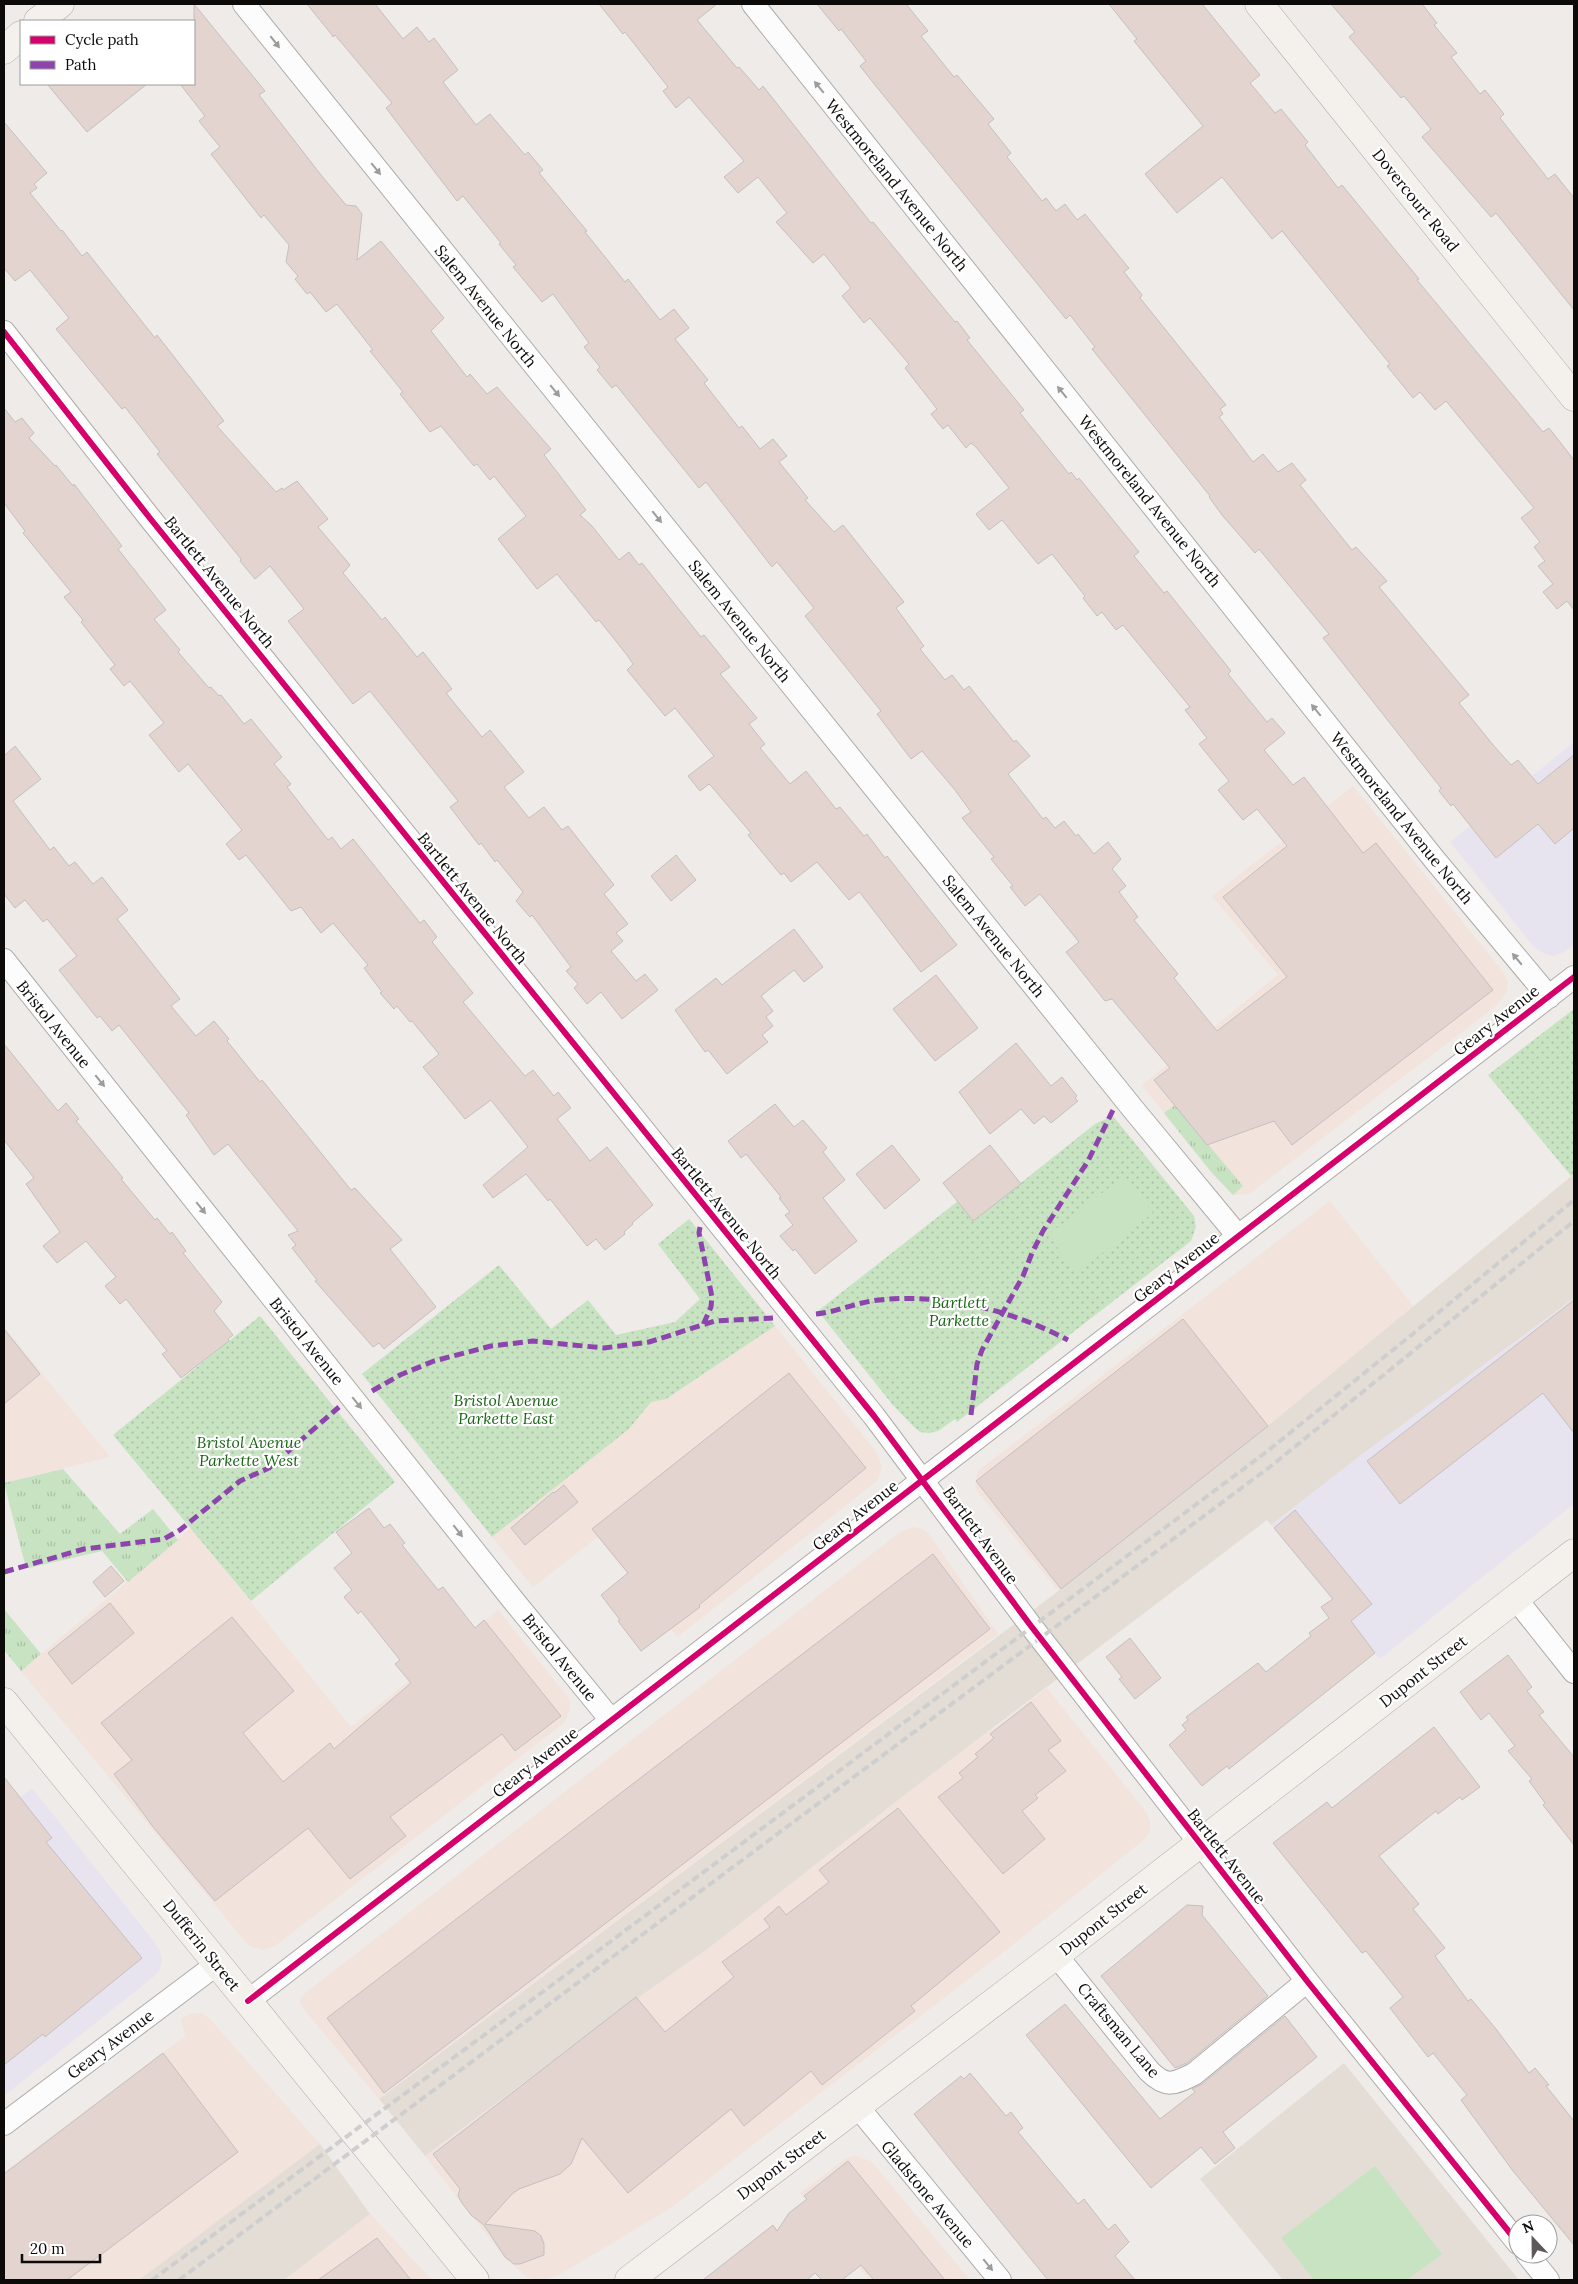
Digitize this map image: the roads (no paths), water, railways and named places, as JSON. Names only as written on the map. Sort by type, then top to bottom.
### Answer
[{"type":"main road","points":[[39,20],[60,4]]},
{"type":"main road","name":"Dovercourt Road","points":[[1258,4],[1574,397]]},
{"type":"main road","points":[[4,50],[20,36]]},
{"type":"main road","name":"Dupont Street","points":[[629,2280],[1056,1955],[1574,1553]]},
{"type":"main road","name":"Dufferin Street","points":[[4,1702],[475,2280]]},
{"type":"street","name":"Salem Avenue North","points":[[244,4],[1133,1109],[1238,1236]]},
{"type":"street","name":"Westmoreland Avenue North","points":[[753,4],[1434,859],[1549,997]]},
{"type":"street","name":"Bartlett Avenue North","points":[[4,332],[149,517],[923,1479]]},
{"type":"street","name":"Bristol Avenue","points":[[4,960],[513,1600],[611,1720]]},
{"type":"street","name":"Geary Avenue","points":[[248,2001],[1574,977]]},
{"type":"street","name":"Bartlett Avenue","points":[[923,1479],[1031,1626],[1307,1980],[1508,2231]]},
{"type":"street","points":[[1516,1599],[1574,1672]]},
{"type":"street","name":"Craftsman Lane","points":[[1056,1955],[1150,2071],[1157,2079],[1167,2084],[1180,2081],[1194,2074],[1307,1980]]},
{"type":"street","name":"Geary Avenue","points":[[4,2124],[217,1964]]},
{"type":"street","name":"Gladstone Avenue","points":[[857,2106],[1000,2280]]},
{"type":"street","points":[[1535,2264],[1548,2280]]},
{"type":"railway","points":[[152,2280],[571,1971],[1265,1453],[1574,1200]]},
{"type":"railway","points":[[179,2280],[1271,1466],[1574,1221]]},
{"type":"park label","name":"Bartlett Parkette","points":[[959,1311]]},
{"type":"park label","name":"Bristol Avenue Parkette East","points":[[506,1409]]},
{"type":"park label","name":"Bristol Avenue Parkette West","points":[[249,1451]]}]
